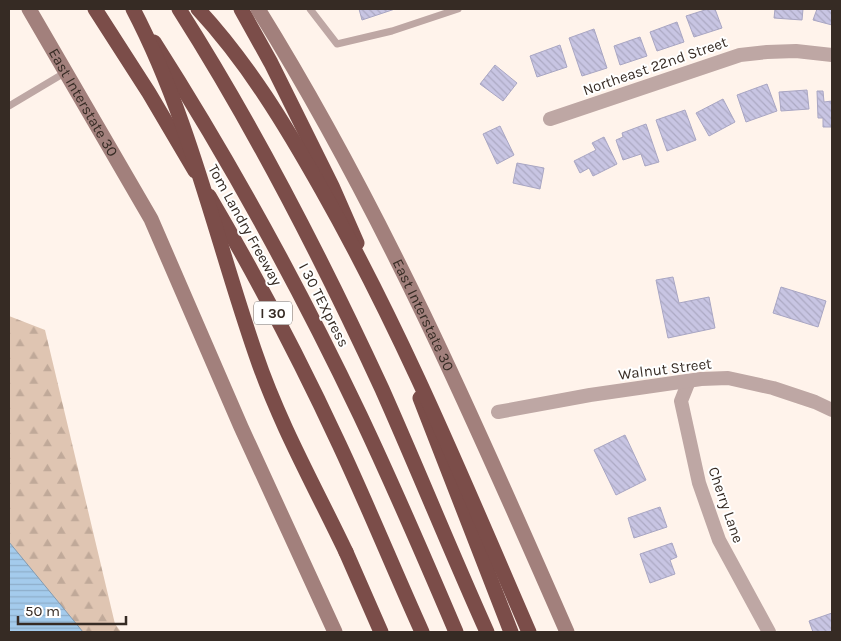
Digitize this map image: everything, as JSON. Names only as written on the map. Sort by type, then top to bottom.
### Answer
[{"type":"highway","name":"Tom Landry Freeway","points":[[95,9],[149,93],[231,233],[292,349],[339,444],[422,632]]},
{"type":"highway","points":[[133,9],[156,57],[188,141],[257,358],[276,405],[346,552],[381,632]]},
{"type":"highway","name":"I 30 TEXpress","points":[[133,9],[211,134],[313,320],[360,414],[456,632]]},
{"type":"highway","points":[[179,9],[238,106],[337,295],[382,389],[487,632]]},
{"type":"highway","points":[[198,9],[242,61],[264,93],[297,146],[351,242],[417,374],[529,632]]},
{"type":"highway","points":[[241,9],[271,63],[355,237],[436,438],[511,632]]},
{"type":"main road","name":"East Interstate 30","points":[[29,9],[151,219],[241,427],[335,632]]},
{"type":"main road","name":"East Interstate 30","points":[[258,9],[294,66],[358,182],[425,316],[567,632]]},
{"type":"street","name":"Northeast 22nd Street","points":[[550,119],[740,55],[796,51],[832,55]]},
{"type":"street","name":"Walnut Street","points":[[498,412],[551,401],[689,381],[728,378],[773,388],[815,402],[832,410]]},
{"type":"street","name":"Cherry Lane","points":[[689,381],[681,401],[699,483],[719,540],[770,632]]},
{"type":"lane","points":[[310,9],[337,44],[392,31],[458,9]]},
{"type":"lane","points":[[9,106],[66,72]]},
{"type":"green space","points":[[9,316],[45,330],[115,624],[121,632],[9,632]]},
{"type":"water","points":[[9,542],[83,632],[9,632]]},
{"type":"building","points":[[359,9],[395,9],[362,20]]},
{"type":"building","points":[[708,9],[715,9],[722,28],[694,37],[686,16]]},
{"type":"building","points":[[775,9],[803,9],[802,20],[774,18]]},
{"type":"building","points":[[817,9],[832,9],[832,25],[813,20]]},
{"type":"building","points":[[677,22],[684,42],[657,51],[650,32]]},
{"type":"building","points":[[594,29],[607,68],[582,76],[569,38]]},
{"type":"building","points":[[640,37],[647,56],[620,65],[614,46]]},
{"type":"building","points":[[560,45],[567,67],[537,77],[530,56]]},
{"type":"building","points":[[495,65],[517,83],[503,101],[480,84]]},
{"type":"building","points":[[767,84],[777,111],[746,122],[737,95]]},
{"type":"building","points":[[807,90],[809,109],[781,111],[779,92]]},
{"type":"building","points":[[817,91],[823,91],[824,102],[832,101],[832,127],[823,127],[823,118],[818,118]]},
{"type":"building","points":[[723,99],[735,122],[709,136],[696,113]]},
{"type":"building","points":[[685,110],[696,140],[667,151],[656,120]]},
{"type":"building","points":[[646,124],[659,162],[645,166],[641,154],[623,160],[616,140],[623,137],[622,133]]},
{"type":"building","points":[[500,126],[514,155],[497,164],[483,134]]},
{"type":"building","points":[[604,137],[617,164],[593,176],[589,168],[580,173],[574,161],[596,150],[592,143]]},
{"type":"building","points":[[517,163],[544,168],[540,189],[513,183]]},
{"type":"building","points":[[673,277],[679,303],[709,297],[715,328],[668,338],[656,280]]},
{"type":"building","points":[[781,287],[826,301],[818,327],[773,313]]},
{"type":"building","points":[[625,435],[646,480],[616,495],[594,450]]},
{"type":"building","points":[[660,507],[667,527],[634,538],[628,518]]},
{"type":"building","points":[[672,543],[677,557],[670,560],[675,574],[650,583],[640,554]]},
{"type":"building","points":[[832,613],[832,632],[813,632],[809,621]]}]
